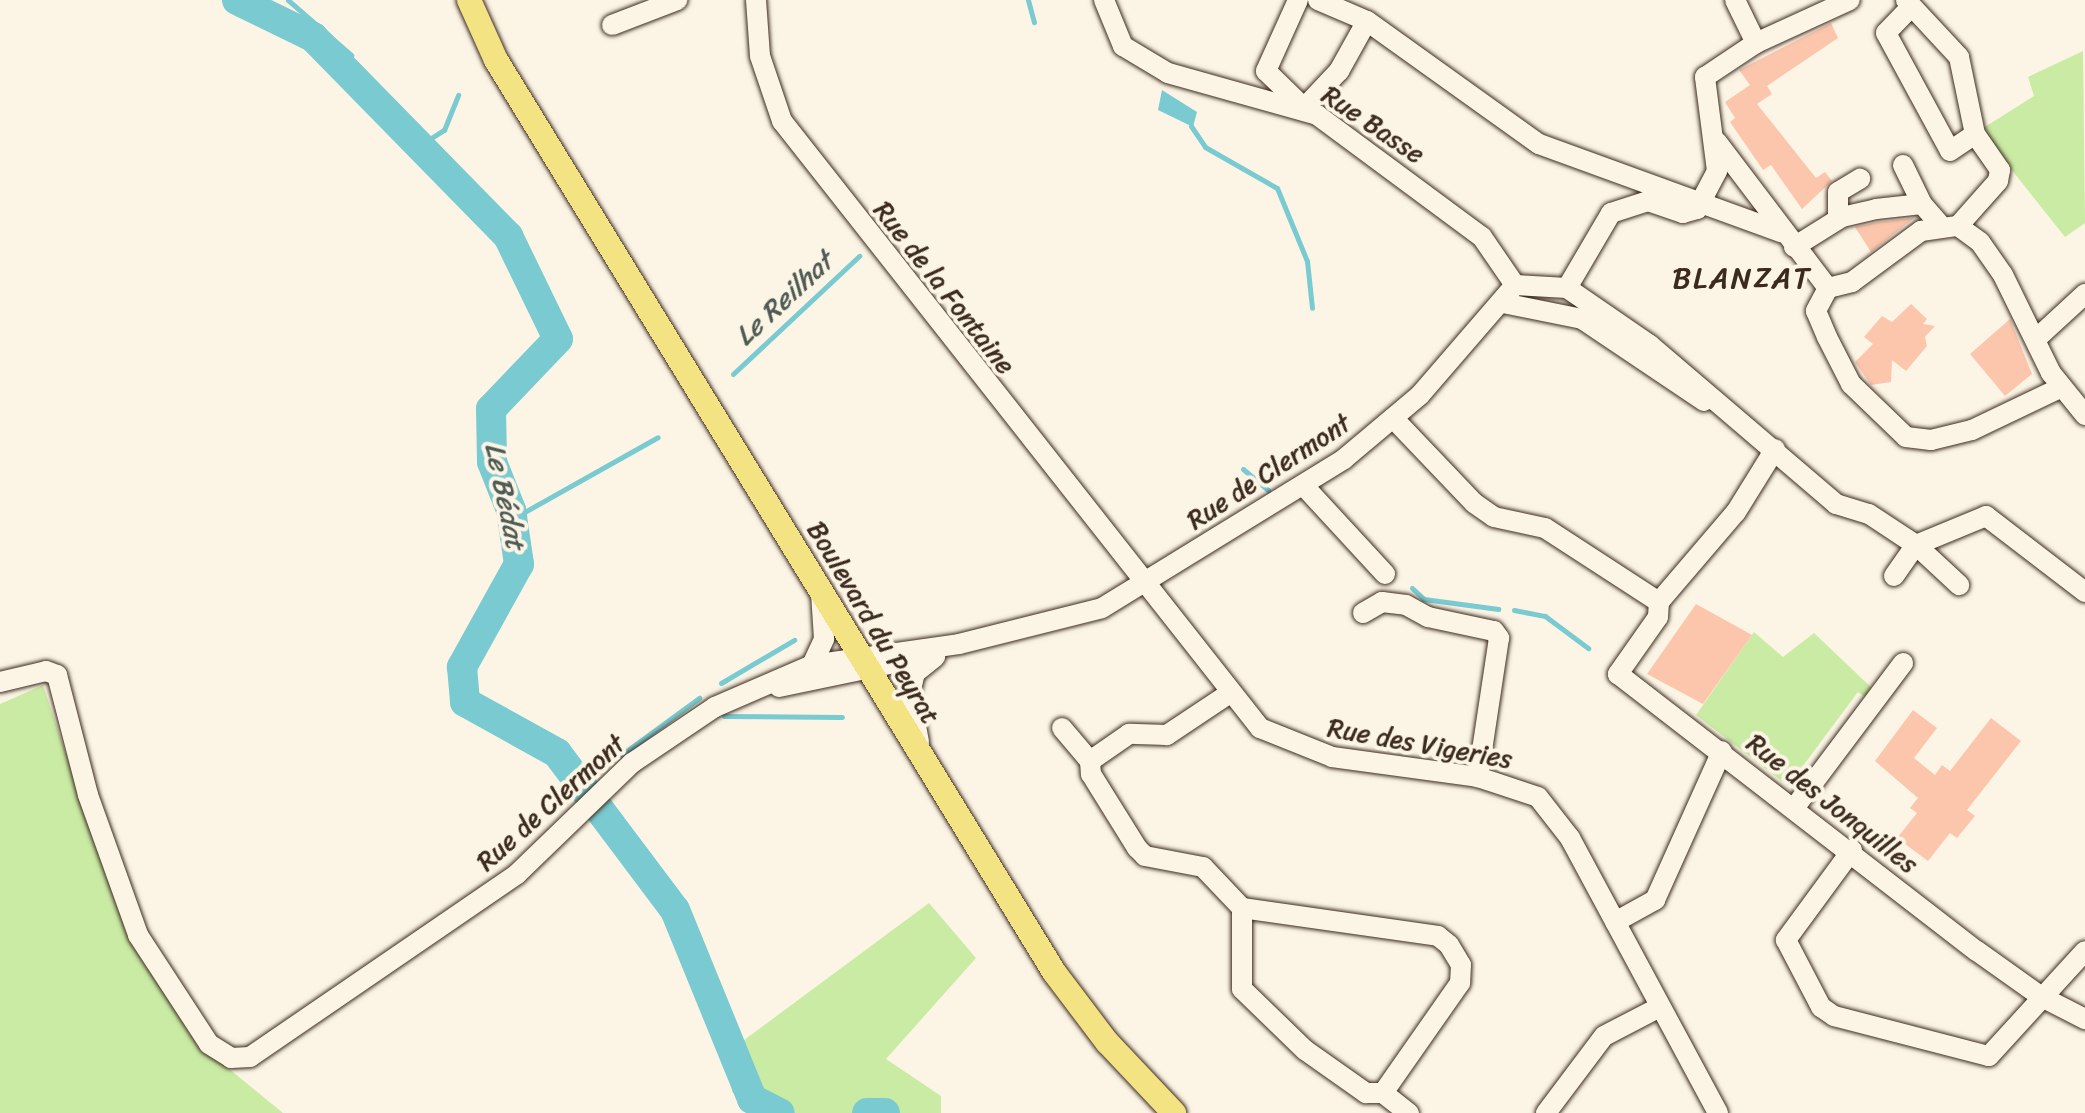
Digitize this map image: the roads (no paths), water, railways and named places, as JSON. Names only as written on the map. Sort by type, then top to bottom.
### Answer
[{"type":"main road","name":"Boulevard du Peyrat","points":[[469,0],[496,60],[1054,972],[1107,1042],[1174,1113]]},
{"type":"main road","name":"Boulevard du Peyrat","points":[[484,0],[549,143]]},
{"type":"street","points":[[612,25],[677,0]]},
{"type":"street","name":"Rue de la Fontaine","points":[[756,0],[760,56],[782,121],[1145,584]]},
{"type":"street","name":"Rue Basse","points":[[1104,0],[1123,46],[1168,73],[1304,108],[1482,237],[1515,285]]},
{"type":"street","points":[[1298,0],[1266,71],[1304,108],[1339,71],[1357,11]]},
{"type":"street","points":[[1318,0],[1357,11],[1539,144],[1703,203],[1787,240],[1838,219],[1922,204]]},
{"type":"street","points":[[1735,0],[1756,43]]},
{"type":"street","points":[[1567,288],[1611,213],[1648,201],[1683,213],[1703,203],[1717,171],[1717,142],[1705,77],[1756,43],[1850,0]]},
{"type":"street","points":[[1975,134],[1950,151],[1886,33],[1907,4],[1947,37],[1959,57],[1975,134],[2001,175],[1949,226],[1909,238],[1852,282],[1828,288],[1816,311],[1851,384],[1915,441],[1972,430],[2060,388]]},
{"type":"street","points":[[1717,142],[1787,240],[1828,288]]},
{"type":"street","points":[[1903,165],[1922,204],[1949,226],[1980,242],[2036,339],[2060,388],[2085,415]]},
{"type":"street","points":[[1838,219],[1838,192],[1860,179]]},
{"type":"street","points":[[1515,285],[1567,288],[1615,317],[1775,449],[1817,491],[1916,545],[1959,585]]},
{"type":"street","name":"Rue de Clermont","points":[[865,662],[1065,621],[1145,584],[1303,485],[1393,418],[1503,303],[1515,285]]},
{"type":"street","points":[[2036,339],[2085,294]]},
{"type":"street","points":[[1503,303],[1582,319],[1688,394],[1715,400]]},
{"type":"street","points":[[1393,418],[1474,503],[1494,517],[1545,528],[1659,602],[1736,512],[1775,449]]},
{"type":"street","points":[[1303,485],[1385,574]]},
{"type":"street","points":[[1894,576],[1916,545],[1986,516],[2085,592]]},
{"type":"street","name":"Rue des Vigeries","points":[[1145,584],[1260,728],[1284,742],[1332,757],[1512,784],[1554,812],[1658,1008],[1718,1113]]},
{"type":"street","points":[[812,665],[824,639],[821,593]]},
{"type":"street","points":[[1363,613],[1382,602],[1406,605],[1494,631],[1499,638],[1478,777]]},
{"type":"street","name":"Rue des Jonquilles","points":[[1659,602],[1658,617],[1618,674],[2040,996],[2085,1019]]},
{"type":"street","name":"Rue de Clermont","points":[[924,762],[910,694],[915,673],[940,653],[959,644]]},
{"type":"street","name":"Rue de Clermont","points":[[0,682],[46,671],[57,675],[88,795],[138,935],[191,1023],[231,1058],[250,1057],[517,874],[602,790],[669,736],[748,692],[812,665],[940,653]]},
{"type":"street","points":[[748,692],[865,662]]},
{"type":"street","points":[[1795,807],[1903,663]]},
{"type":"street","points":[[1090,761],[1129,734],[1167,735],[1230,693]]},
{"type":"street","points":[[1062,728],[1090,761],[1137,848],[1145,856],[1203,867],[1242,908],[1438,936],[1449,945],[1461,965],[1460,983],[1383,1093]]},
{"type":"street","points":[[1615,922],[1655,900],[1722,751]]},
{"type":"street","points":[[1852,850],[1788,929],[1789,951],[1821,1007],[1834,1016],[1989,1056],[2040,996],[2085,951]]},
{"type":"street","points":[[1242,908],[1242,989],[1317,1058],[1366,1093],[1383,1093],[1409,1113]]},
{"type":"street","points":[[1546,1113],[1604,1036],[1658,1008]]},
{"type":"water","points":[[1162,90],[1197,112],[1193,127],[1158,110]]},
{"type":"waterway","name":"Le Bédat","points":[[237,0],[313,37],[508,236],[558,339],[491,409],[492,462],[511,510],[519,564],[462,667],[465,702],[557,753],[675,910],[752,1099],[780,1113]]},
{"type":"waterway","points":[[288,0],[351,55]]},
{"type":"waterway","name":"Le Reilhat","points":[[1028,0],[1034,22]]},
{"type":"waterway","points":[[419,146],[444,130],[458,95]]},
{"type":"waterway","points":[[1191,126],[1205,147],[1277,188],[1307,261],[1312,308]]},
{"type":"waterway","name":"Le Reilhat","points":[[733,374],[859,256]]},
{"type":"waterway","name":"Le Reilhat","points":[[512,519],[658,437]]},
{"type":"waterway","points":[[1243,469],[1268,490]]},
{"type":"waterway","points":[[1412,588],[1424,599],[1498,609]]},
{"type":"waterway","points":[[1514,610],[1545,616],[1588,648]]},
{"type":"waterway","points":[[721,683],[794,640]]},
{"type":"waterway","points":[[621,755],[699,698]]},
{"type":"waterway","points":[[724,716],[842,717]]},
{"type":"waterway","points":[[596,792],[588,782],[598,773]]},
{"type":"waterway","name":"Le Bédat","points":[[867,1113],[885,1113]]},
{"type":"district","name":"BLANZAT","points":[[1742,278]]}]
